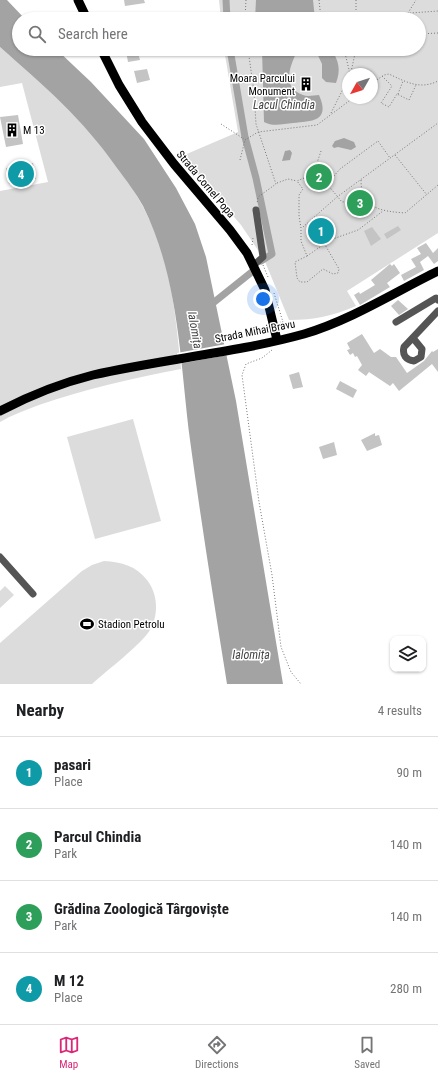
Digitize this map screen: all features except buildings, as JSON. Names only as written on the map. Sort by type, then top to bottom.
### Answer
[{"type":"main road","points":[[78,0],[84,12]]},
{"type":"main road","name":"Strada Cornel Popa","points":[[105,56],[123,92],[142,122],[174,164],[230,230],[254,265],[268,299],[277,340]]},
{"type":"main road","name":"Strada Mihai Bravu","points":[[0,411],[38,394],[76,380],[147,364],[262,343],[302,334],[326,326],[355,313],[438,271]]},
{"type":"main road","points":[[262,343],[270,338],[275,328],[284,334],[302,334]]},
{"type":"lane","points":[[254,265],[263,257],[256,210]]},
{"type":"lane","points":[[396,322],[437,299]]},
{"type":"lane","points":[[413,338],[438,311]]},
{"type":"lane","points":[[0,557],[32,594]]},
{"type":"path","points":[[245,12],[246,0]]},
{"type":"path","points":[[319,0],[320,12]]},
{"type":"path","points":[[356,0],[356,12]]},
{"type":"path","points":[[409,12],[416,0]]},
{"type":"path","points":[[423,12],[438,11]]},
{"type":"path","points":[[426,34],[438,33]]},
{"type":"path","points":[[249,56],[258,132],[276,184]]},
{"type":"path","points":[[346,56],[349,68]]},
{"type":"path","points":[[352,68],[355,56]]},
{"type":"path","points":[[378,79],[389,74],[416,85],[429,85],[438,81]]},
{"type":"path","points":[[382,76],[392,86],[381,103],[389,106],[397,94],[403,80]]},
{"type":"path","points":[[397,94],[409,100],[416,85]]},
{"type":"path","points":[[331,113],[342,91]]},
{"type":"path","points":[[240,160],[245,140],[258,132],[317,125],[344,104]]},
{"type":"path","points":[[302,228],[337,197],[438,123]]},
{"type":"path","points":[[221,124],[245,140]]},
{"type":"path","points":[[304,178],[315,186],[326,184],[340,169],[378,141],[390,158]]},
{"type":"path","points":[[258,197],[276,184],[288,180],[297,181],[304,178],[316,166],[320,151]]},
{"type":"path","points":[[395,155],[428,196]]},
{"type":"path","points":[[361,179],[361,190],[366,200],[383,211],[405,213],[428,196],[438,185]]},
{"type":"path","points":[[297,181],[303,189],[299,195],[298,201],[302,228],[301,241],[307,256]]},
{"type":"path","points":[[326,184],[342,202],[366,200]]},
{"type":"path","points":[[324,243],[339,269],[338,273],[333,274],[323,269],[307,282],[300,282],[297,278],[295,262],[307,256],[324,243],[358,230],[383,211]]},
{"type":"path","points":[[277,340],[271,352],[246,364],[242,375],[259,502],[272,575],[281,647],[283,657],[291,672],[301,684]]},
{"type":"shaded area","points":[[219,0],[438,0],[438,233],[347,291],[356,306],[323,317],[289,320],[264,259],[241,225],[182,156],[238,132],[225,56],[426,56],[426,12],[220,12]]},
{"type":"shaded area","points":[[0,47],[74,115],[118,166],[136,194],[152,224],[167,270],[175,312],[181,369],[91,389],[39,405],[0,422],[0,191],[48,182],[22,83],[0,87]]},
{"type":"shaded area","points":[[133,419],[161,521],[95,539],[67,437]]},
{"type":"shaded area","name":"Stadion Petrolu","points":[[104,561],[117,562],[133,568],[143,575],[151,586],[155,598],[156,611],[153,624],[146,636],[140,643],[92,684],[0,684],[0,643],[82,571],[92,565]]},
{"type":"shaded area","points":[[5,586],[14,595],[0,608],[0,591]]},
{"type":"water","name":"Ialomița","points":[[0,0],[7,0],[18,12],[12,12],[12,56],[63,56],[91,82],[144,139],[176,188],[195,224],[206,257],[236,401],[283,684],[227,684],[194,470],[176,320],[164,262],[155,233],[137,196],[91,134],[77,118],[0,47]]},
{"type":"water","points":[[256,0],[313,0],[314,12],[255,12]]},
{"type":"water","name":"Lacul Chindia","points":[[262,56],[295,56],[290,68],[289,81],[296,91],[303,95],[319,95],[323,110],[321,115],[306,122],[278,125],[267,124],[264,122]]},
{"type":"water","name":"Lacul Chindia","points":[[318,56],[335,56],[339,70],[336,83],[326,82],[322,78],[322,64]]},
{"type":"water","points":[[344,138],[354,142],[356,147],[351,150],[338,147],[334,148],[332,146],[335,141]]},
{"type":"water","points":[[290,150],[292,153],[290,160],[282,161],[285,151]]},
{"type":"pier","points":[[226,344],[228,355],[178,364],[177,353]]},
{"type":"waterway","points":[[226,0],[227,12]]},
{"type":"waterway","points":[[231,56],[245,137],[256,178],[272,254],[261,261]]},
{"type":"waterway","points":[[208,307],[253,271]]},
{"type":"place","name":"Moara Parcului Monument","points":[[306,84]]},
{"type":"place","name":"M 13","points":[[12,130]]},
{"type":"place","name":"M 12","points":[[21,174]]},
{"type":"place","name":"Parcul Chindia","points":[[319,177]]},
{"type":"place","name":"Grădina Zoologică Târgoviște","points":[[360,203]]},
{"type":"place","name":"pasari","points":[[321,231]]},
{"type":"place","name":"Stadion Petrolu","points":[[87,624]]}]
